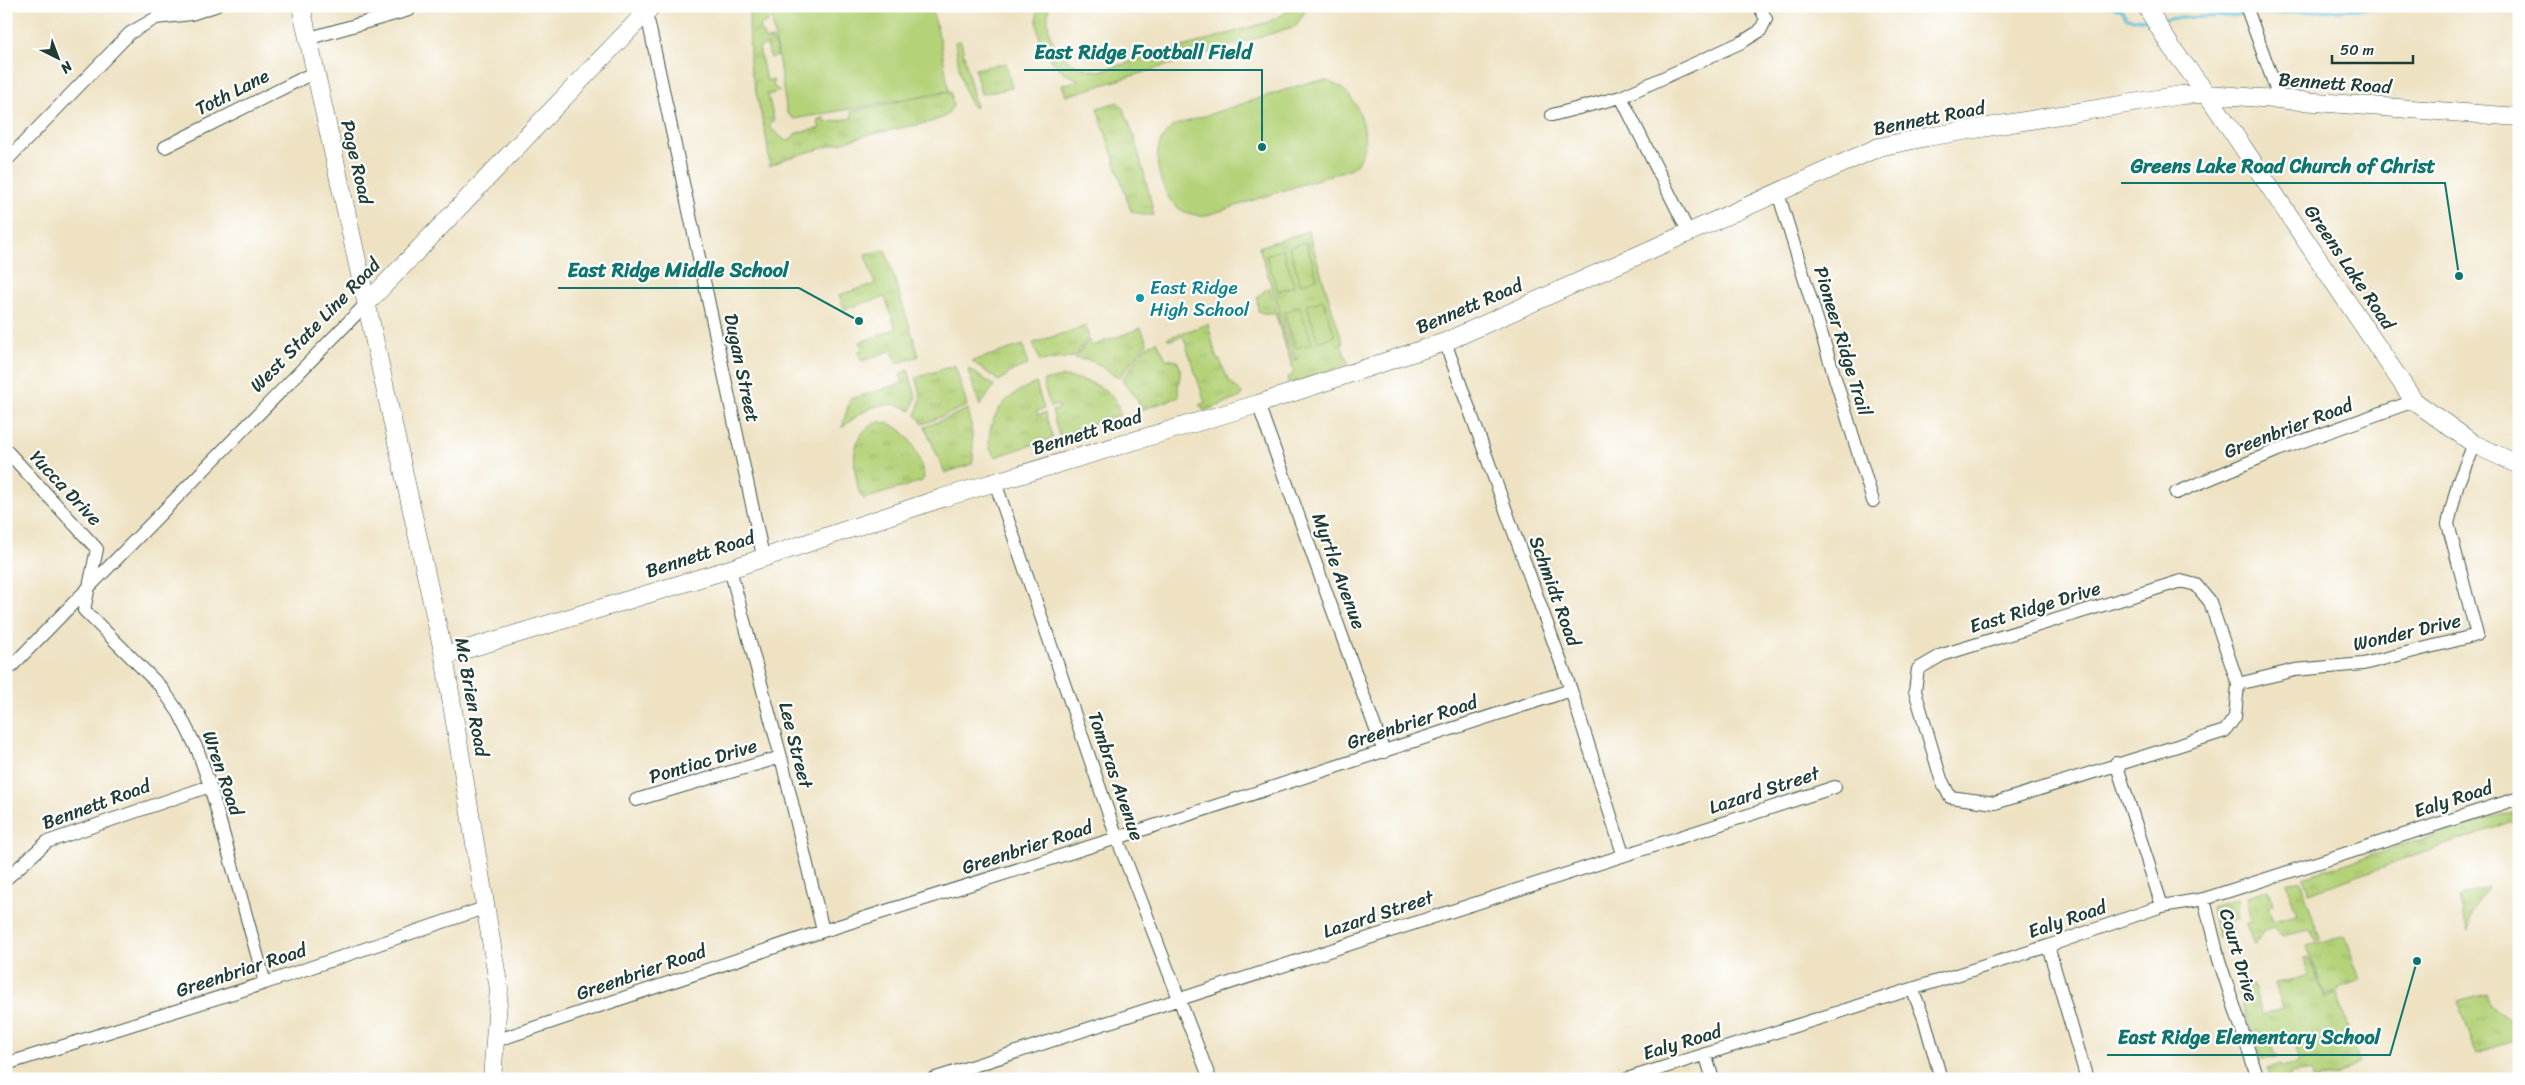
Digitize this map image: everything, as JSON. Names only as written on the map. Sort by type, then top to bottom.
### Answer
[{"type":"street","points":[[6,161],[130,33],[156,18],[191,14],[215,6]]},
{"type":"street","name":"Page Road","points":[[301,6],[310,38],[315,72],[371,326]]},
{"type":"street","points":[[1552,115],[1621,97],[1760,32],[1766,19],[1759,6]]},
{"type":"street","points":[[2247,9],[2280,100]]},
{"type":"street","points":[[310,38],[409,10]]},
{"type":"street","name":"West State Line Road","points":[[6,672],[367,303],[648,10]]},
{"type":"street","name":"Dugan Street","points":[[648,10],[651,34],[763,556]]},
{"type":"street","name":"Greens Lake Road","points":[[2149,10],[2164,37],[2207,94],[2414,400],[2474,444],[2519,465]]},
{"type":"street","name":"Toth Lane","points":[[165,146],[315,72]]},
{"type":"street","name":"Bennett Road","points":[[444,656],[730,568],[994,482],[1258,404],[1445,342],[1688,231],[1879,147],[2181,95],[2207,94],[2519,117]]},
{"type":"street","points":[[1621,97],[1688,231]]},
{"type":"street","name":"Pioneer Ridge Trail","points":[[1778,193],[1873,501]]},
{"type":"street","name":"Mc Brien Road","points":[[371,326],[444,656],[487,907],[499,989],[492,1079]]},
{"type":"street","name":"Schmidt Road","points":[[1445,342],[1571,690],[1623,854]]},
{"type":"street","name":"Greenbrier Road","points":[[2176,493],[2278,450],[2414,400]]},
{"type":"street","name":"Myrtle Avenue","points":[[1258,404],[1384,752]]},
{"type":"street","name":"Wonder Drive","points":[[2238,684],[2295,670],[2362,664],[2477,635],[2448,524],[2458,484],[2474,444]]},
{"type":"street","name":"Yucca Drive","points":[[6,450],[97,549],[84,610]]},
{"type":"street","name":"Tombras Avenue","points":[[994,482],[1117,838],[1210,1079]]},
{"type":"street","name":"Lee Street","points":[[730,568],[781,757],[823,931]]},
{"type":"street","name":"East Ridge Drive","points":[[2181,581],[2196,585],[2210,602],[2238,684],[2235,717],[2225,731],[2116,763],[1995,803],[1950,797],[1941,779],[1915,691],[1918,669],[1942,655],[2181,581]]},
{"type":"street","name":"Wren Road","points":[[84,610],[161,687],[187,728],[210,786],[265,983]]},
{"type":"street","name":"Greenbrier Road","points":[[495,1041],[823,931],[1384,752],[1571,690]]},
{"type":"street","name":"Pontiac Drive","points":[[636,800],[781,757]]},
{"type":"street","points":[[2116,763],[2162,906]]},
{"type":"street","name":"Bennett Road","points":[[6,879],[47,842],[210,786]]},
{"type":"street","name":"Lazard Street","points":[[933,1079],[1623,854],[1835,787]]},
{"type":"street","name":"Ealy Road","points":[[1627,1079],[2048,946],[2162,906],[2204,899],[2519,798]]},
{"type":"street","name":"Court Drive","points":[[2204,899],[2219,960],[2258,1079]]},
{"type":"street","name":"Greenbriar Road","points":[[6,1064],[265,983],[487,907]]},
{"type":"street","points":[[2048,946],[2087,1079]]},
{"type":"street","points":[[1912,989],[1924,1018],[1941,1079]]},
{"type":"street","points":[[1705,1054],[1713,1079]]},
{"type":"green space","points":[[749,6],[767,6],[768,22],[760,26],[765,40],[773,39],[778,56],[771,58],[766,44],[759,48],[766,80],[773,80],[773,86],[780,91],[768,95],[774,120],[769,127],[786,141],[790,140],[796,133],[820,128],[817,120],[824,118],[826,123],[852,118],[851,111],[951,91],[953,106],[946,116],[931,122],[867,135],[785,159],[770,166],[766,136],[750,66]]},
{"type":"green space","points":[[770,6],[931,6],[940,39],[949,91],[794,119],[787,113]]},
{"type":"green space","points":[[1038,6],[1049,6],[1049,31],[1059,51],[1076,65],[1100,71],[1268,22],[1284,14],[1293,6],[1308,6],[1296,26],[1066,96],[1062,85],[1079,80],[1059,68],[1045,51],[1038,30]]},
{"type":"green space","points":[[961,41],[976,108],[971,104],[964,88],[955,42]]},
{"type":"green space","points":[[1006,63],[1012,88],[981,94],[975,69]]},
{"type":"green space","points":[[1326,81],[1338,86],[1348,94],[1362,118],[1364,145],[1360,158],[1352,168],[1205,216],[1185,212],[1171,200],[1162,184],[1157,157],[1161,141],[1173,126],[1310,82]]},
{"type":"green space","points":[[1118,102],[1123,109],[1134,137],[1154,215],[1144,215],[1131,211],[1097,108]]},
{"type":"green space","points":[[1308,231],[1343,344],[1341,345],[1349,364],[1289,384],[1287,378],[1294,373],[1275,313],[1258,311],[1257,297],[1269,287],[1293,360],[1299,358],[1295,359],[1259,247]]},
{"type":"green space","points":[[1306,242],[1317,278],[1301,284],[1289,247]]},
{"type":"green space","points":[[1283,249],[1294,286],[1278,291],[1266,255]]},
{"type":"green space","points":[[885,250],[919,356],[897,364],[892,350],[862,361],[857,351],[863,350],[860,342],[896,329],[885,297],[844,309],[839,295],[875,284],[865,254]]},
{"type":"green space","points":[[1323,300],[1335,336],[1318,341],[1307,305]]},
{"type":"green space","points":[[1300,307],[1312,343],[1296,348],[1284,312]]},
{"type":"green space","points":[[1208,324],[1217,360],[1220,360],[1228,380],[1242,393],[1241,397],[1204,411],[1199,405],[1205,402],[1183,336],[1171,340],[1167,338]]},
{"type":"green space","points":[[1086,326],[1089,337],[1074,357],[1040,361],[1033,343]]},
{"type":"green space","points":[[1141,328],[1147,343],[1119,378],[1094,362],[1075,358],[1089,340],[1092,346]]},
{"type":"green space","points":[[1157,341],[1166,359],[1177,361],[1179,365],[1179,397],[1141,410],[1137,399],[1122,380],[1146,347]]},
{"type":"green space","points":[[1023,345],[1028,365],[1014,370],[999,381],[972,361]]},
{"type":"green space","points":[[955,365],[967,406],[923,424],[916,415],[921,398],[916,378]]},
{"type":"green space","points":[[908,370],[916,397],[911,411],[902,406],[883,405],[874,407],[857,416],[842,428],[850,399],[903,383],[900,374]]},
{"type":"green space","points":[[968,370],[994,386],[980,406]]},
{"type":"green space","points":[[1062,377],[1080,379],[1098,386],[1113,398],[1118,406],[1120,415],[1059,436],[1052,411],[1059,409],[1058,405],[1050,407],[1043,381]]},
{"type":"green space","points":[[1036,383],[1044,409],[1037,411],[1038,415],[1045,413],[1053,438],[995,457],[990,448],[989,439],[998,411],[1010,397]]},
{"type":"green space","points":[[968,409],[972,438],[972,464],[945,473],[925,427]]},
{"type":"green space","points":[[879,422],[897,428],[910,441],[919,458],[924,477],[922,481],[864,499],[859,491],[855,473],[856,447],[863,432]]},
{"type":"green space","points":[[2519,809],[2519,819],[2309,893],[2303,877]]},
{"type":"green space","points":[[2300,880],[2320,939],[2316,941],[2310,930],[2282,936],[2273,927],[2262,933],[2257,944],[2254,946],[2246,924],[2251,922],[2247,897],[2268,889],[2273,905],[2268,907],[2273,921],[2297,915],[2287,884]]},
{"type":"green space","points":[[2489,886],[2475,907],[2469,931],[2458,897]]},
{"type":"green space","points":[[2238,899],[2237,919],[2229,922],[2232,933],[2217,937],[2211,907]]},
{"type":"green space","points":[[2345,935],[2360,980],[2325,996],[2307,946]]},
{"type":"green space","points":[[2309,957],[2325,998],[2337,993],[2359,1063],[2331,1077],[2312,1079],[2311,1071],[2290,1074],[2290,1079],[2269,1079],[2267,1069],[2280,1064],[2282,1067],[2299,1063],[2292,1034],[2270,1038],[2277,1057],[2262,1058],[2237,992],[2253,985],[2263,1015],[2283,1009],[2275,983],[2308,976],[2304,958]]},
{"type":"green space","points":[[2486,993],[2490,1005],[2511,1020],[2517,1040],[2476,1053],[2458,1001]]},
{"type":"waterway","points":[[2110,6],[2122,10],[2126,18],[2147,20]]},
{"type":"waterway","points":[[2253,14],[2422,6]]},
{"type":"waterway","points":[[2161,19],[2247,15]]},
{"type":"place","name":"East Ridge Football Field","points":[[1262,147]]},
{"type":"place","name":"Greens Lake Road Church of Christ","points":[[2459,276]]},
{"type":"place","name":"East Ridge High School","points":[[1140,298]]},
{"type":"place","name":"East Ridge Middle School","points":[[859,321]]},
{"type":"place","name":"East Ridge Elementary School","points":[[2417,961]]}]
